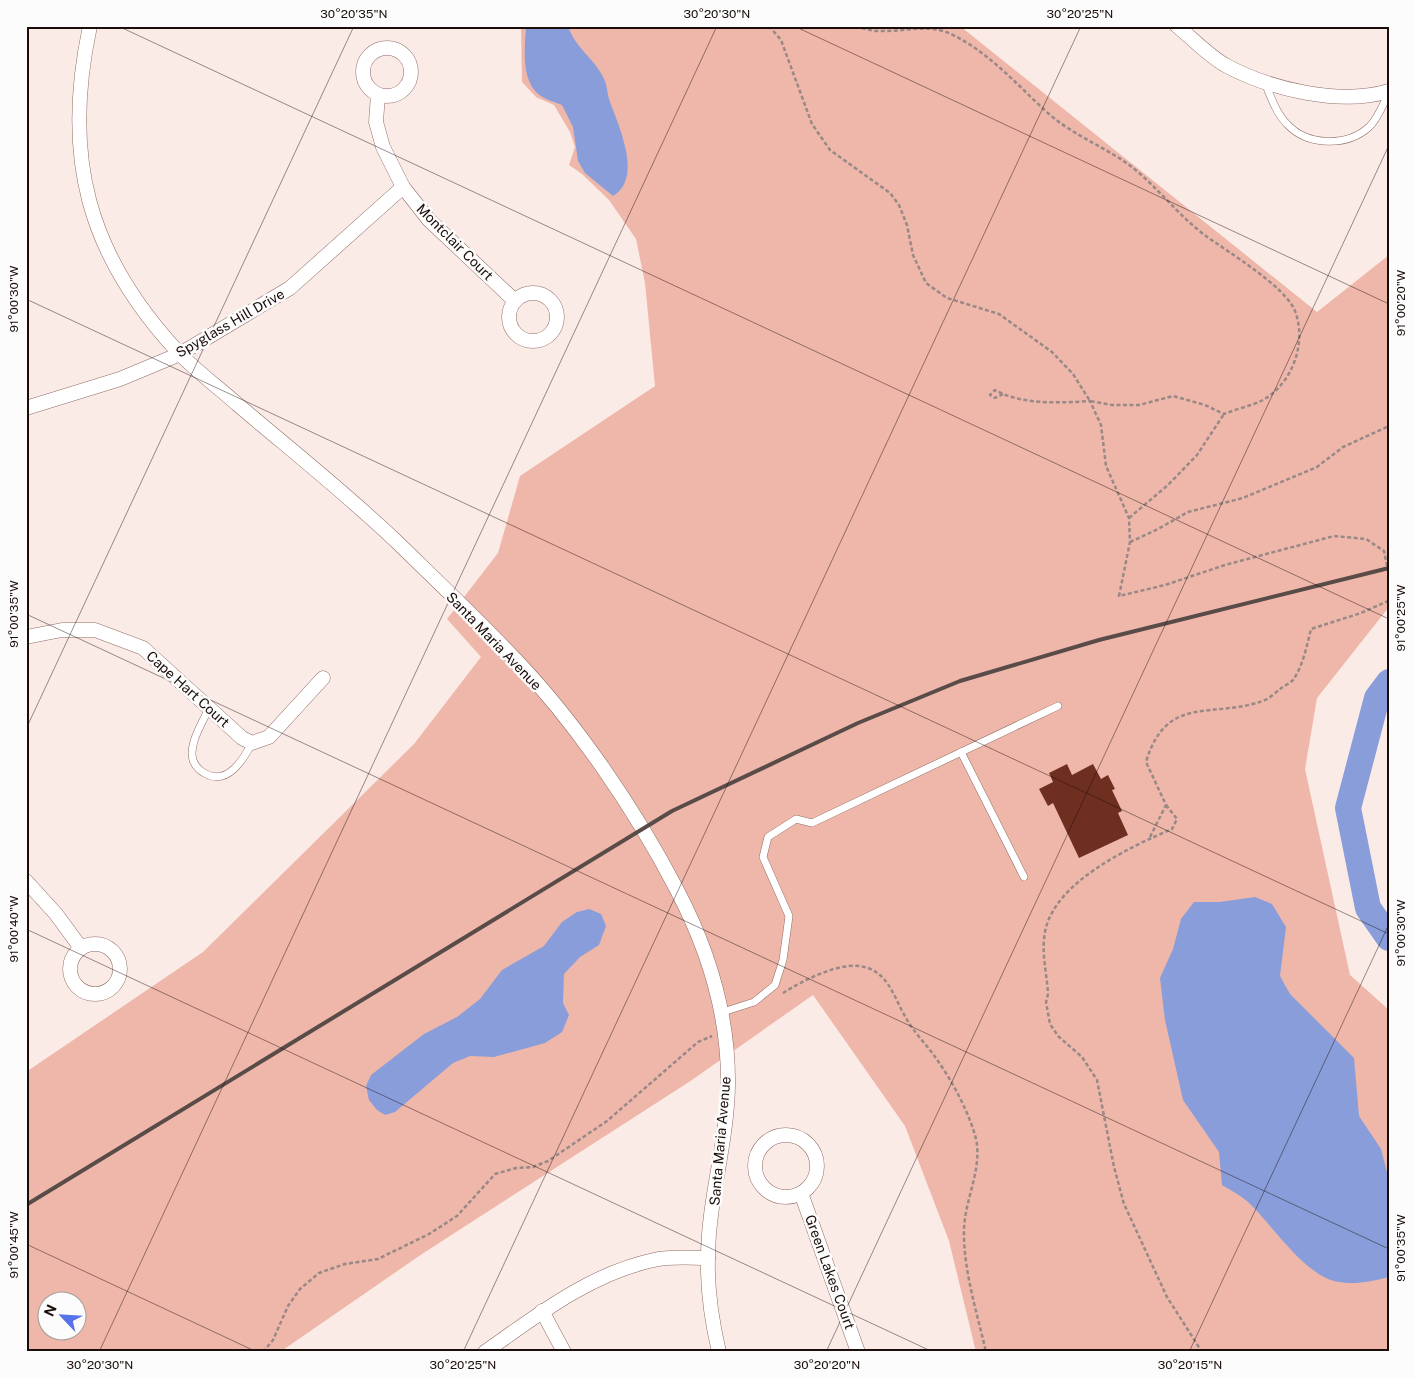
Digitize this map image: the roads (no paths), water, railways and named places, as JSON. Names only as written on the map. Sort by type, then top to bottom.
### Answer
[{"type":"street","name":"Santa Maria Avenue","points":[[90,26],[81,67],[78,110],[81,160],[92,216],[115,266],[144,310],[180,354],[394,540],[518,661],[588,747],[634,816],[678,891],[707,958],[723,1012],[728,1087],[708,1258],[713,1324],[719,1352]]},
{"type":"street","points":[[1177,26],[1224,64],[1277,87],[1335,97],[1389,92]]},
{"type":"street","name":"Montclair Court","points":[[378,95],[376,122],[383,147],[403,187],[430,220],[514,301]]},
{"type":"street","name":"Spyglass Hill Drive","points":[[26,408],[120,379],[180,354],[290,288],[403,187]]},
{"type":"street","name":"Cape Hart Court","points":[[26,637],[62,630],[95,630],[143,648],[242,738],[252,743]]},
{"type":"street","points":[[252,743],[269,737],[323,678]]},
{"type":"street","points":[[26,882],[56,914],[81,948]]},
{"type":"street","points":[[787,1134],[797,1136],[812,1149],[817,1168],[814,1178],[801,1193],[781,1196],[771,1193],[760,1182],[755,1167],[756,1157],[768,1140],[787,1134]]},
{"type":"street","name":"Green Lakes Court","points":[[801,1193],[858,1352]]},
{"type":"street","points":[[485,1352],[542,1311],[602,1278],[654,1260],[708,1258]]},
{"type":"street","points":[[542,1311],[564,1352]]},
{"type":"lane","points":[[1265,83],[1277,111],[1288,126],[1300,133],[1331,142],[1344,140],[1370,126],[1389,92]]},
{"type":"lane","points":[[723,1012],[754,1002],[775,985],[783,960],[789,916],[763,858],[768,837],[796,819],[812,823],[1058,706]]},
{"type":"lane","points":[[209,707],[194,742],[192,759],[199,770],[210,776],[226,775],[242,761],[252,743]]},
{"type":"lane","points":[[961,752],[1024,877]]},
{"type":"water","points":[[526,26],[568,26],[575,41],[595,64],[604,79],[626,150],[628,164],[627,177],[622,188],[613,196],[585,173],[578,161],[573,127],[562,105],[548,100],[534,90],[525,64]]},
{"type":"water","points":[[1255,897],[1272,904],[1286,927],[1280,976],[1290,994],[1354,1058],[1359,1116],[1381,1149],[1389,1180],[1389,1277],[1358,1283],[1339,1282],[1314,1271],[1302,1261],[1248,1202],[1222,1185],[1219,1152],[1183,1100],[1165,1020],[1160,978],[1173,949],[1181,919],[1194,902],[1220,902]]},
{"type":"water","points":[[589,909],[601,914],[606,926],[599,945],[580,957],[564,974],[563,1003],[569,1015],[562,1032],[545,1043],[494,1057],[470,1056],[453,1063],[395,1112],[385,1115],[377,1110],[369,1100],[366,1086],[371,1075],[424,1034],[457,1017],[480,999],[502,970],[544,946],[562,922],[577,912]]},
{"type":"waterway","points":[[1389,682],[1377,698],[1348,808],[1368,908],[1389,938]]},
{"type":"railway","points":[[26,1205],[672,811],[858,723],[960,681],[1099,640],[1389,568]]}]
